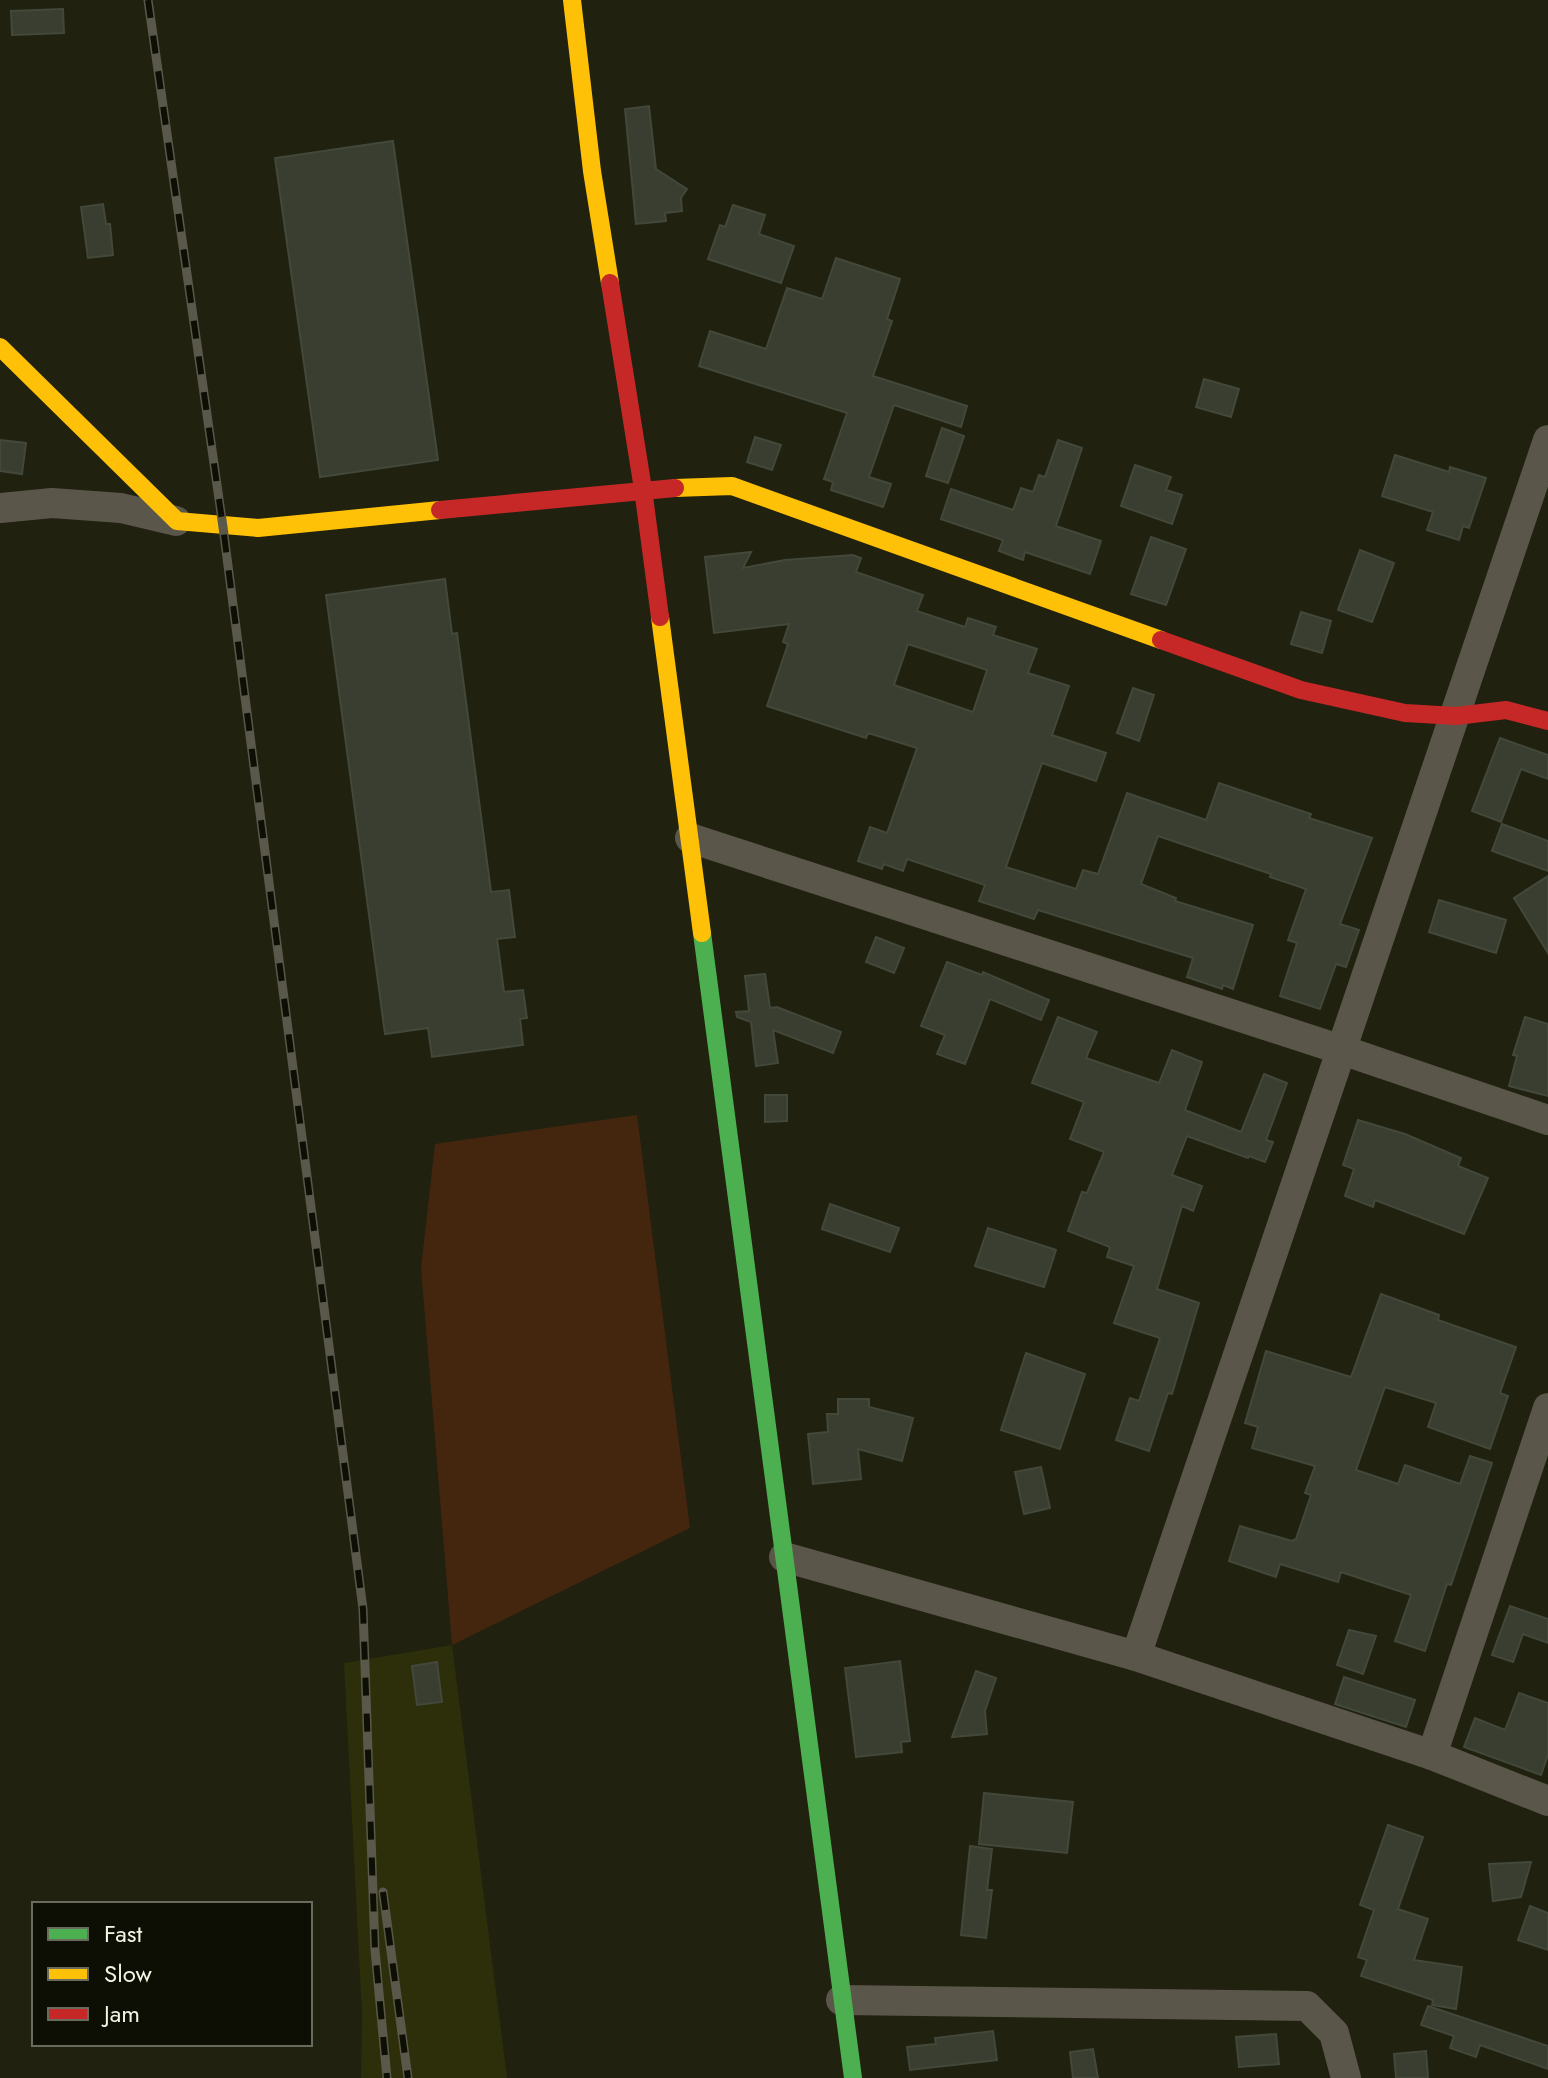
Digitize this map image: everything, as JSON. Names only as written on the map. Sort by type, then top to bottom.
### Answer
[{"type":"street","points":[[572,0],[592,171],[643,489],[853,2078]]},
{"type":"street","points":[[0,347],[177,521]]},
{"type":"street","points":[[1136,1656],[1548,440]]},
{"type":"street","points":[[0,508],[52,503],[121,508],[177,521],[258,528],[643,489],[732,486],[1301,690],[1405,713],[1456,716],[1506,710],[1548,721]]},
{"type":"street","points":[[690,838],[1548,1120]]},
{"type":"street","points":[[1432,1755],[1548,1408]]},
{"type":"street","points":[[784,1557],[1136,1656],[1432,1755],[1548,1801]]},
{"type":"street","points":[[841,2000],[1307,2006],[1334,2033],[1346,2078]]},
{"type":"shaded area","points":[[637,1115],[690,1528],[452,1645],[421,1268],[435,1144]]},
{"type":"shaded area","points":[[452,1645],[507,2078],[361,2078],[362,2014],[344,1663]]},
{"type":"building","points":[[63,9],[64,33],[12,35],[11,11]]},
{"type":"building","points":[[649,106],[656,169],[687,189],[681,198],[682,211],[665,213],[666,221],[636,224],[625,109]]},
{"type":"building","points":[[393,141],[438,460],[320,477],[275,158]]},
{"type":"building","points":[[103,204],[106,224],[110,224],[113,255],[88,258],[81,207]]},
{"type":"building","points":[[733,205],[765,215],[759,234],[794,246],[781,283],[708,259],[720,225],[725,227]]},
{"type":"building","points":[[836,258],[900,279],[887,319],[892,321],[873,376],[967,406],[961,427],[894,405],[869,477],[891,484],[883,507],[831,490],[833,482],[824,479],[847,413],[699,366],[710,331],[766,349],[787,288],[822,299]]},
{"type":"building","points":[[1204,379],[1239,389],[1231,417],[1196,407]]},
{"type":"building","points":[[942,428],[964,436],[948,483],[926,476]]},
{"type":"building","points":[[755,437],[781,445],[772,470],[747,462]]},
{"type":"building","points":[[0,440],[26,443],[22,474],[0,471]]},
{"type":"building","points":[[1058,440],[1082,448],[1056,526],[1101,541],[1090,574],[1025,552],[1023,560],[999,551],[1003,540],[941,519],[951,489],[1013,510],[1021,488],[1033,492],[1039,475],[1045,477]]},
{"type":"building","points":[[1395,455],[1449,472],[1450,467],[1486,478],[1469,528],[1463,526],[1459,540],[1427,530],[1433,512],[1382,496]]},
{"type":"building","points":[[1135,465],[1171,477],[1166,490],[1182,495],[1172,524],[1121,506]]},
{"type":"building","points":[[1151,537],[1186,549],[1166,605],[1131,594]]},
{"type":"building","points":[[1360,550],[1394,563],[1372,622],[1338,610]]},
{"type":"building","points":[[751,552],[743,568],[785,560],[853,555],[861,558],[856,572],[923,595],[917,611],[965,627],[968,618],[996,627],[993,635],[1037,649],[1028,673],[1069,686],[1052,735],[1106,753],[1096,781],[1042,763],[1006,867],[1076,889],[1083,870],[1098,874],[1127,793],[1206,820],[1219,783],[1311,814],[1309,818],[1372,838],[1340,924],[1359,930],[1346,967],[1336,964],[1320,1009],[1280,996],[1297,943],[1288,940],[1306,889],[1158,836],[1141,884],[1176,898],[1175,901],[1253,925],[1233,989],[1223,985],[1222,989],[1187,977],[1193,958],[1038,910],[1034,919],[979,901],[985,885],[907,859],[903,871],[884,864],[882,869],[858,861],[870,827],[887,833],[917,748],[868,733],[866,738],[767,706],[788,644],[783,642],[789,624],[714,633],[705,557]],"holes":[[[908,644],[987,670],[973,712],[894,685]]]},
{"type":"building","points":[[445,579],[452,634],[457,633],[491,892],[509,890],[515,937],[497,939],[504,992],[523,990],[527,1018],[520,1019],[523,1045],[432,1057],[428,1028],[385,1034],[326,595]]},
{"type":"building","points":[[1301,612],[1331,621],[1322,653],[1291,644]]},
{"type":"building","points":[[1133,688],[1154,695],[1139,741],[1117,733]]},
{"type":"building","points":[[1500,738],[1548,755],[1548,779],[1521,769],[1501,822],[1472,811]]},
{"type":"building","points":[[1502,824],[1548,841],[1548,871],[1492,851]]},
{"type":"building","points":[[1548,876],[1548,953],[1514,898]]},
{"type":"building","points":[[1439,900],[1506,920],[1496,953],[1429,932]]},
{"type":"building","points":[[876,937],[904,948],[894,973],[866,962]]},
{"type":"building","points":[[947,962],[982,975],[983,972],[1049,1000],[1041,1020],[990,999],[965,1064],[937,1054],[945,1035],[921,1026]]},
{"type":"building","points":[[765,974],[770,1008],[777,1007],[841,1032],[833,1053],[773,1030],[778,1063],[756,1066],[751,1022],[737,1017],[736,1012],[749,1011],[745,976]]},
{"type":"building","points":[[1058,1017],[1097,1032],[1086,1058],[1159,1083],[1172,1050],[1202,1062],[1185,1110],[1241,1132],[1264,1074],[1287,1083],[1266,1140],[1273,1142],[1265,1162],[1187,1136],[1172,1175],[1202,1186],[1193,1211],[1182,1206],[1157,1289],[1199,1303],[1172,1394],[1168,1393],[1149,1451],[1116,1440],[1130,1398],[1139,1401],[1160,1338],[1114,1323],[1134,1266],[1107,1257],[1110,1247],[1068,1231],[1082,1192],[1087,1193],[1104,1152],[1070,1139],[1084,1102],[1032,1083]]},
{"type":"building","points":[[1525,1017],[1548,1024],[1548,1096],[1509,1086],[1517,1056],[1513,1055]]},
{"type":"building","points":[[765,1095],[787,1095],[787,1121],[765,1122]]},
{"type":"building","points":[[1358,1120],[1405,1134],[1461,1158],[1458,1166],[1488,1178],[1464,1234],[1375,1200],[1373,1207],[1345,1196],[1354,1169],[1343,1165]]},
{"type":"building","points":[[830,1204],[899,1228],[890,1252],[822,1229]]},
{"type":"building","points":[[988,1228],[1056,1250],[1044,1287],[975,1266]]},
{"type":"building","points":[[1381,1294],[1439,1315],[1438,1320],[1516,1347],[1500,1393],[1508,1396],[1490,1449],[1428,1427],[1436,1403],[1385,1387],[1356,1470],[1398,1484],[1405,1465],[1460,1484],[1470,1456],[1492,1463],[1425,1651],[1395,1641],[1411,1595],[1341,1572],[1338,1582],[1280,1564],[1276,1577],[1229,1561],[1240,1526],[1292,1541],[1296,1539],[1311,1495],[1305,1493],[1315,1466],[1252,1448],[1258,1427],[1245,1423],[1266,1351],[1351,1377]]},
{"type":"building","points":[[1026,1353],[1085,1374],[1060,1449],[1001,1430]]},
{"type":"building","points":[[838,1399],[869,1399],[869,1407],[913,1418],[902,1461],[858,1449],[861,1479],[813,1484],[808,1434],[828,1432],[827,1414],[838,1414]]},
{"type":"building","points":[[1041,1467],[1050,1508],[1024,1514],[1015,1472]]},
{"type":"building","points":[[1510,1606],[1548,1619],[1548,1643],[1523,1634],[1513,1662],[1492,1655]]},
{"type":"building","points":[[1349,1630],[1376,1636],[1363,1674],[1337,1665]]},
{"type":"building","points":[[900,1661],[910,1741],[901,1742],[902,1752],[856,1757],[845,1668]]},
{"type":"building","points":[[437,1662],[442,1702],[417,1705],[412,1666]]},
{"type":"building","points":[[976,1671],[996,1678],[985,1711],[987,1734],[952,1737]]},
{"type":"building","points":[[1344,1677],[1415,1700],[1406,1727],[1335,1704]]},
{"type":"building","points":[[1519,1693],[1548,1703],[1548,1755],[1541,1775],[1464,1747],[1475,1718],[1505,1730]]},
{"type":"building","points":[[984,1793],[1073,1802],[1067,1853],[979,1844]]},
{"type":"building","points":[[1388,1825],[1423,1837],[1398,1909],[1428,1919],[1414,1960],[1462,1967],[1456,2009],[1432,2005],[1433,2000],[1361,1976],[1367,1960],[1358,1957],[1374,1910],[1360,1905]]},
{"type":"building","points":[[970,1846],[992,1849],[987,1890],[992,1890],[986,1938],[961,1935]]},
{"type":"building","points":[[1531,1862],[1521,1897],[1493,1901],[1489,1864]]},
{"type":"building","points":[[1530,1906],[1548,1913],[1548,1950],[1518,1940]]},
{"type":"building","points":[[1428,2006],[1548,2046],[1548,2069],[1480,2045],[1476,2057],[1450,2048],[1454,2036],[1421,2025]]},
{"type":"building","points":[[993,2031],[997,2060],[910,2070],[907,2047],[936,2044],[935,2038]]},
{"type":"building","points":[[1276,2034],[1279,2064],[1239,2067],[1236,2037]]},
{"type":"building","points":[[1093,2049],[1098,2078],[1073,2078],[1070,2052]]},
{"type":"building","points":[[1426,2051],[1428,2078],[1396,2078],[1394,2054]]},
{"type":"railway","points":[[148,0],[223,527],[363,1609],[375,1950],[387,2078]]},
{"type":"railway","points":[[383,1892],[408,2078]]},
{"type":"traffic: fast","points":[[702,933],[853,2078]]},
{"type":"traffic: slow","points":[[572,0],[592,171],[610,283]]},
{"type":"traffic: slow","points":[[0,347],[177,521],[258,528],[440,510]]},
{"type":"traffic: slow","points":[[675,488],[732,486],[1161,640]]},
{"type":"traffic: slow","points":[[660,617],[702,933]]},
{"type":"traffic: jam","points":[[610,283],[660,617]]},
{"type":"traffic: jam","points":[[440,510],[675,488]]},
{"type":"traffic: jam","points":[[1161,640],[1301,690],[1405,713],[1456,716],[1506,710],[1548,721]]}]
